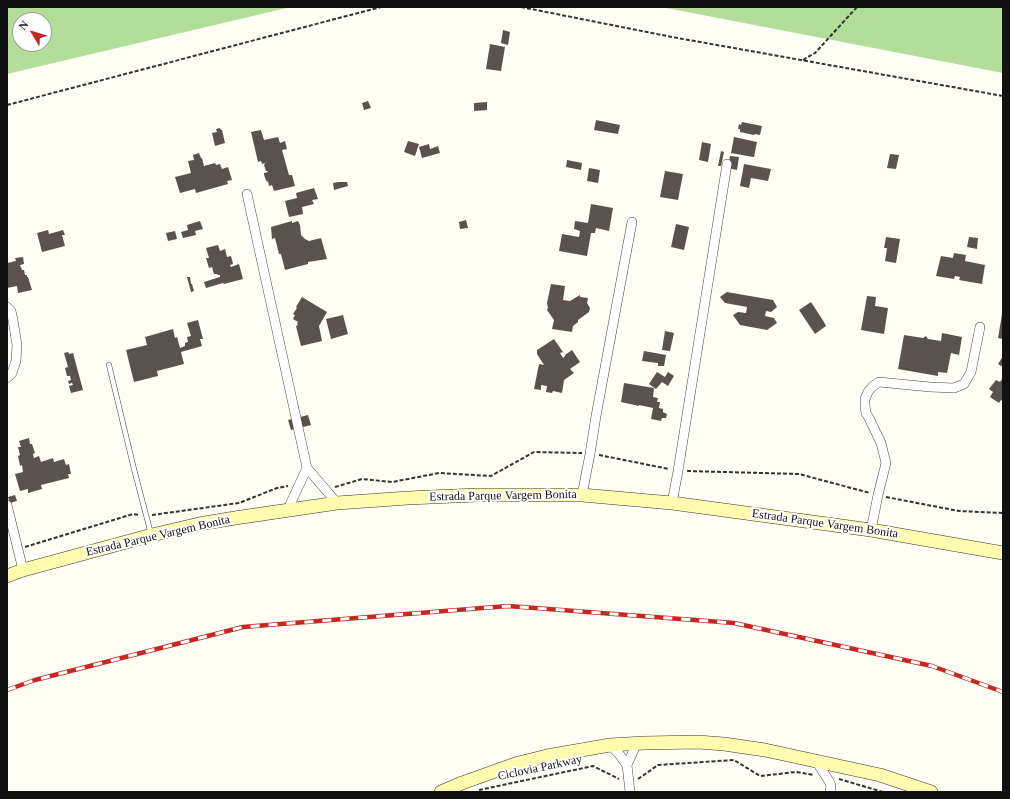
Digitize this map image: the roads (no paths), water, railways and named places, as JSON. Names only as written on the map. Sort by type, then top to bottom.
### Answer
[{"type":"main road","name":"Estrada Parque Vargem Bonita","points":[[7,576],[23,570],[152,535],[221,520],[337,503],[477,495],[582,495],[672,503],[871,530],[1003,553]]},
{"type":"main road","points":[[440,792],[515,764],[547,756],[610,745],[698,742],[765,750],[880,776],[931,792]]},
{"type":"street","points":[[672,503],[727,164]]},
{"type":"street","points":[[247,194],[307,468],[337,503]]},
{"type":"street","points":[[582,495],[632,222]]},
{"type":"street","points":[[7,307],[11,311],[14,320],[17,345],[16,361],[12,373],[7,378]]},
{"type":"street","points":[[871,530],[886,463],[882,443],[866,413],[864,406],[868,392],[872,387],[880,382],[954,388],[964,384],[971,372],[980,327]]},
{"type":"street","points":[[287,511],[307,468]]},
{"type":"street","points":[[7,505],[23,570]]},
{"type":"street","points":[[627,765],[637,743]]},
{"type":"street","points":[[610,745],[627,765],[630,788]]},
{"type":"street","points":[[816,761],[831,786],[830,792]]},
{"type":"lane","points":[[109,365],[152,535]]},
{"type":"railway","points":[[7,690],[35,680],[243,627],[508,606],[734,623],[932,666],[1003,692]]}]
